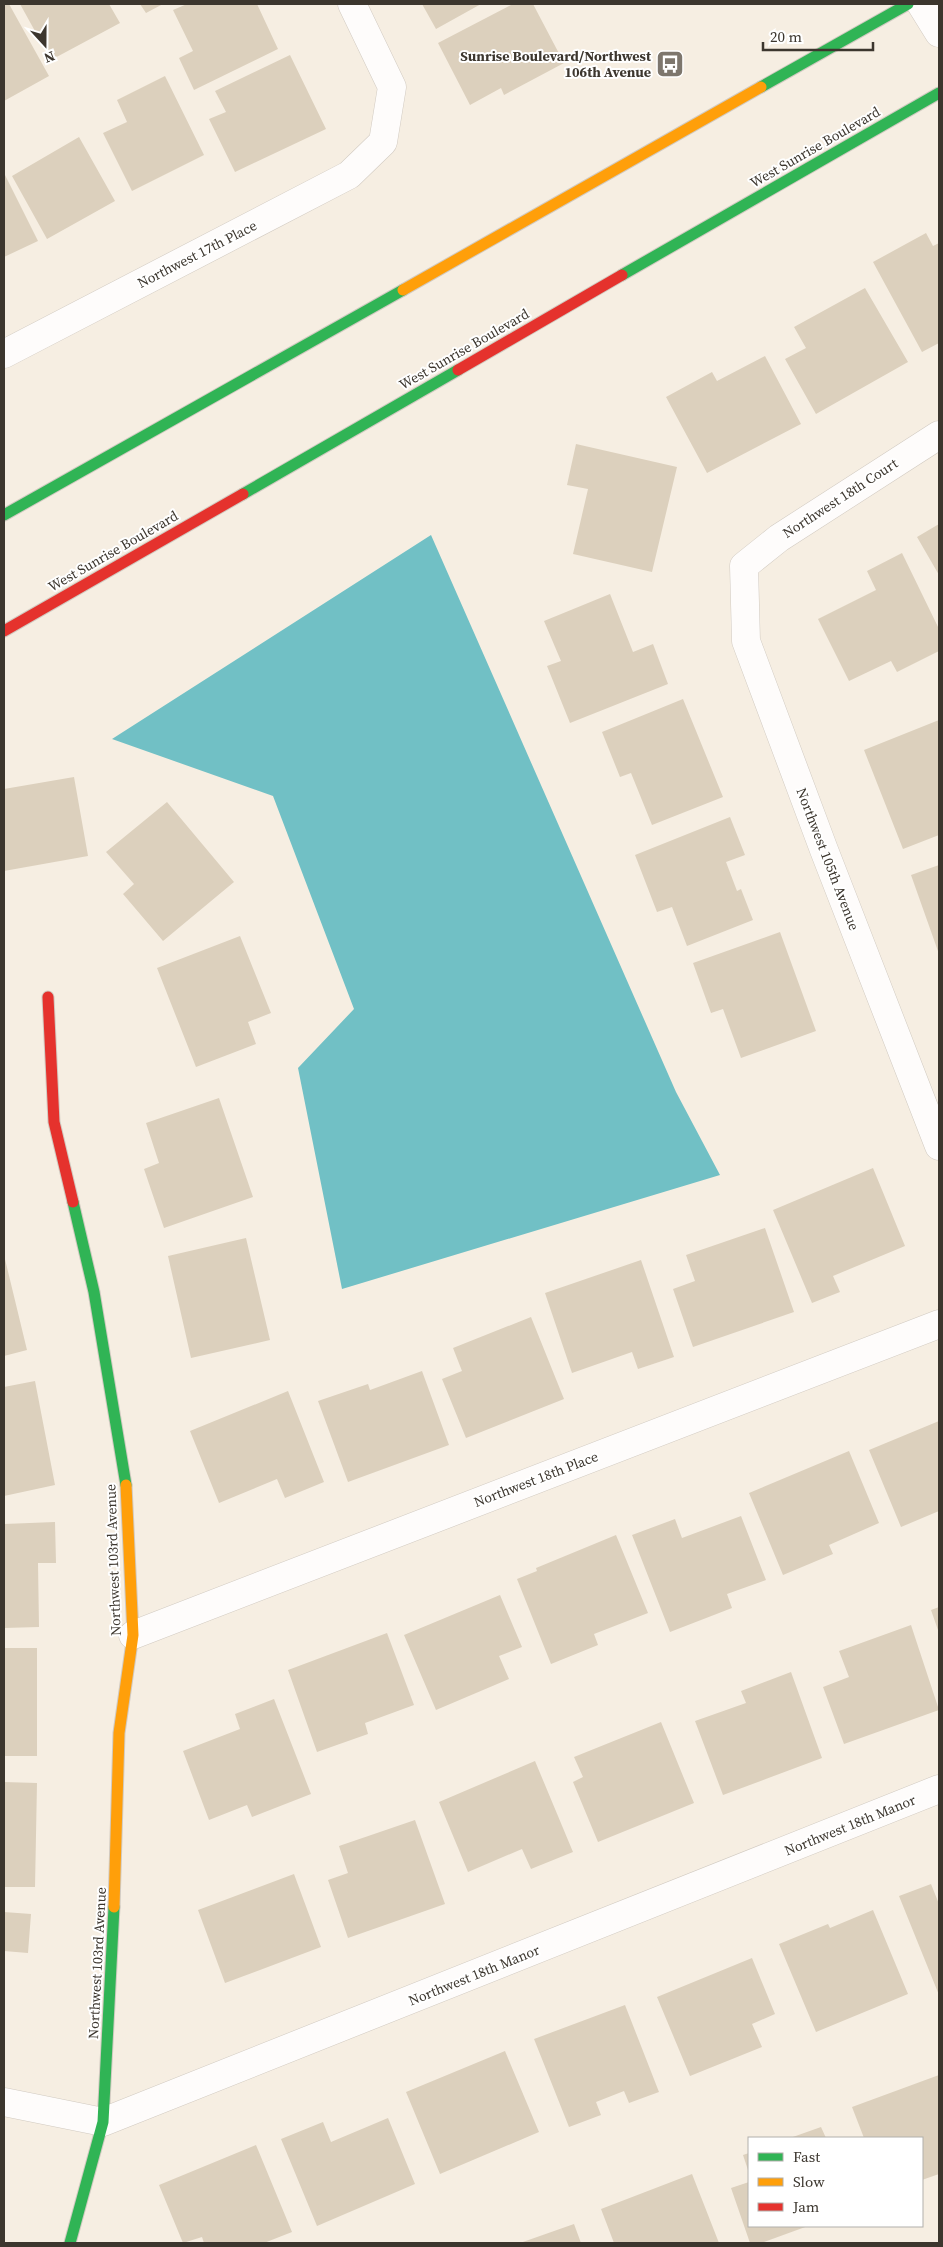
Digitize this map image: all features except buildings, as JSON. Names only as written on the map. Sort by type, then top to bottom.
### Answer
[{"type":"main road","points":[[4,515],[908,4]]},
{"type":"main road","name":"West Sunrise Boulevard","points":[[4,631],[939,93]]},
{"type":"main road","name":"Northwest 103rd Avenue","points":[[48,997],[54,1122],[94,1292],[128,1500],[133,1635],[119,1733],[113,1964],[103,2122],[70,2243]]},
{"type":"street","name":"Northwest 17th Place","points":[[4,354],[349,175],[383,142],[392,86],[352,4]]},
{"type":"street","points":[[921,4],[939,32]]},
{"type":"street","name":"Northwest 18th Court","points":[[744,566],[779,538],[939,435]]},
{"type":"street","name":"Northwest 105th Avenue","points":[[744,566],[746,641],[824,850],[939,1146]]},
{"type":"street","name":"Northwest 18th Place","points":[[133,1635],[939,1324]]},
{"type":"street","name":"Northwest 18th Manor","points":[[103,2122],[939,1789]]},
{"type":"street","points":[[4,2102],[103,2122]]},
{"type":"water","points":[[431,535],[676,1092],[720,1175],[342,1289],[298,1068],[354,1009],[273,796],[112,739]]},
{"type":"traffic: fast","points":[[761,87],[908,4]]},
{"type":"traffic: fast","points":[[622,275],[939,93]]},
{"type":"traffic: fast","points":[[4,515],[403,290]]},
{"type":"traffic: fast","points":[[243,494],[458,370]]},
{"type":"traffic: fast","points":[[73,1202],[94,1292],[126,1485]]},
{"type":"traffic: fast","points":[[70,2243],[103,2122],[114,1907]]},
{"type":"traffic: slow","points":[[403,290],[761,87]]},
{"type":"traffic: slow","points":[[114,1907],[119,1733],[133,1635],[126,1485]]},
{"type":"traffic: jam","points":[[458,370],[622,275]]},
{"type":"traffic: jam","points":[[4,631],[243,494]]},
{"type":"traffic: jam","points":[[48,997],[54,1122],[73,1202]]},
{"type":"place","name":"Sunrise Boulevard/Northwest 106th Avenue","points":[[670,64]]}]
